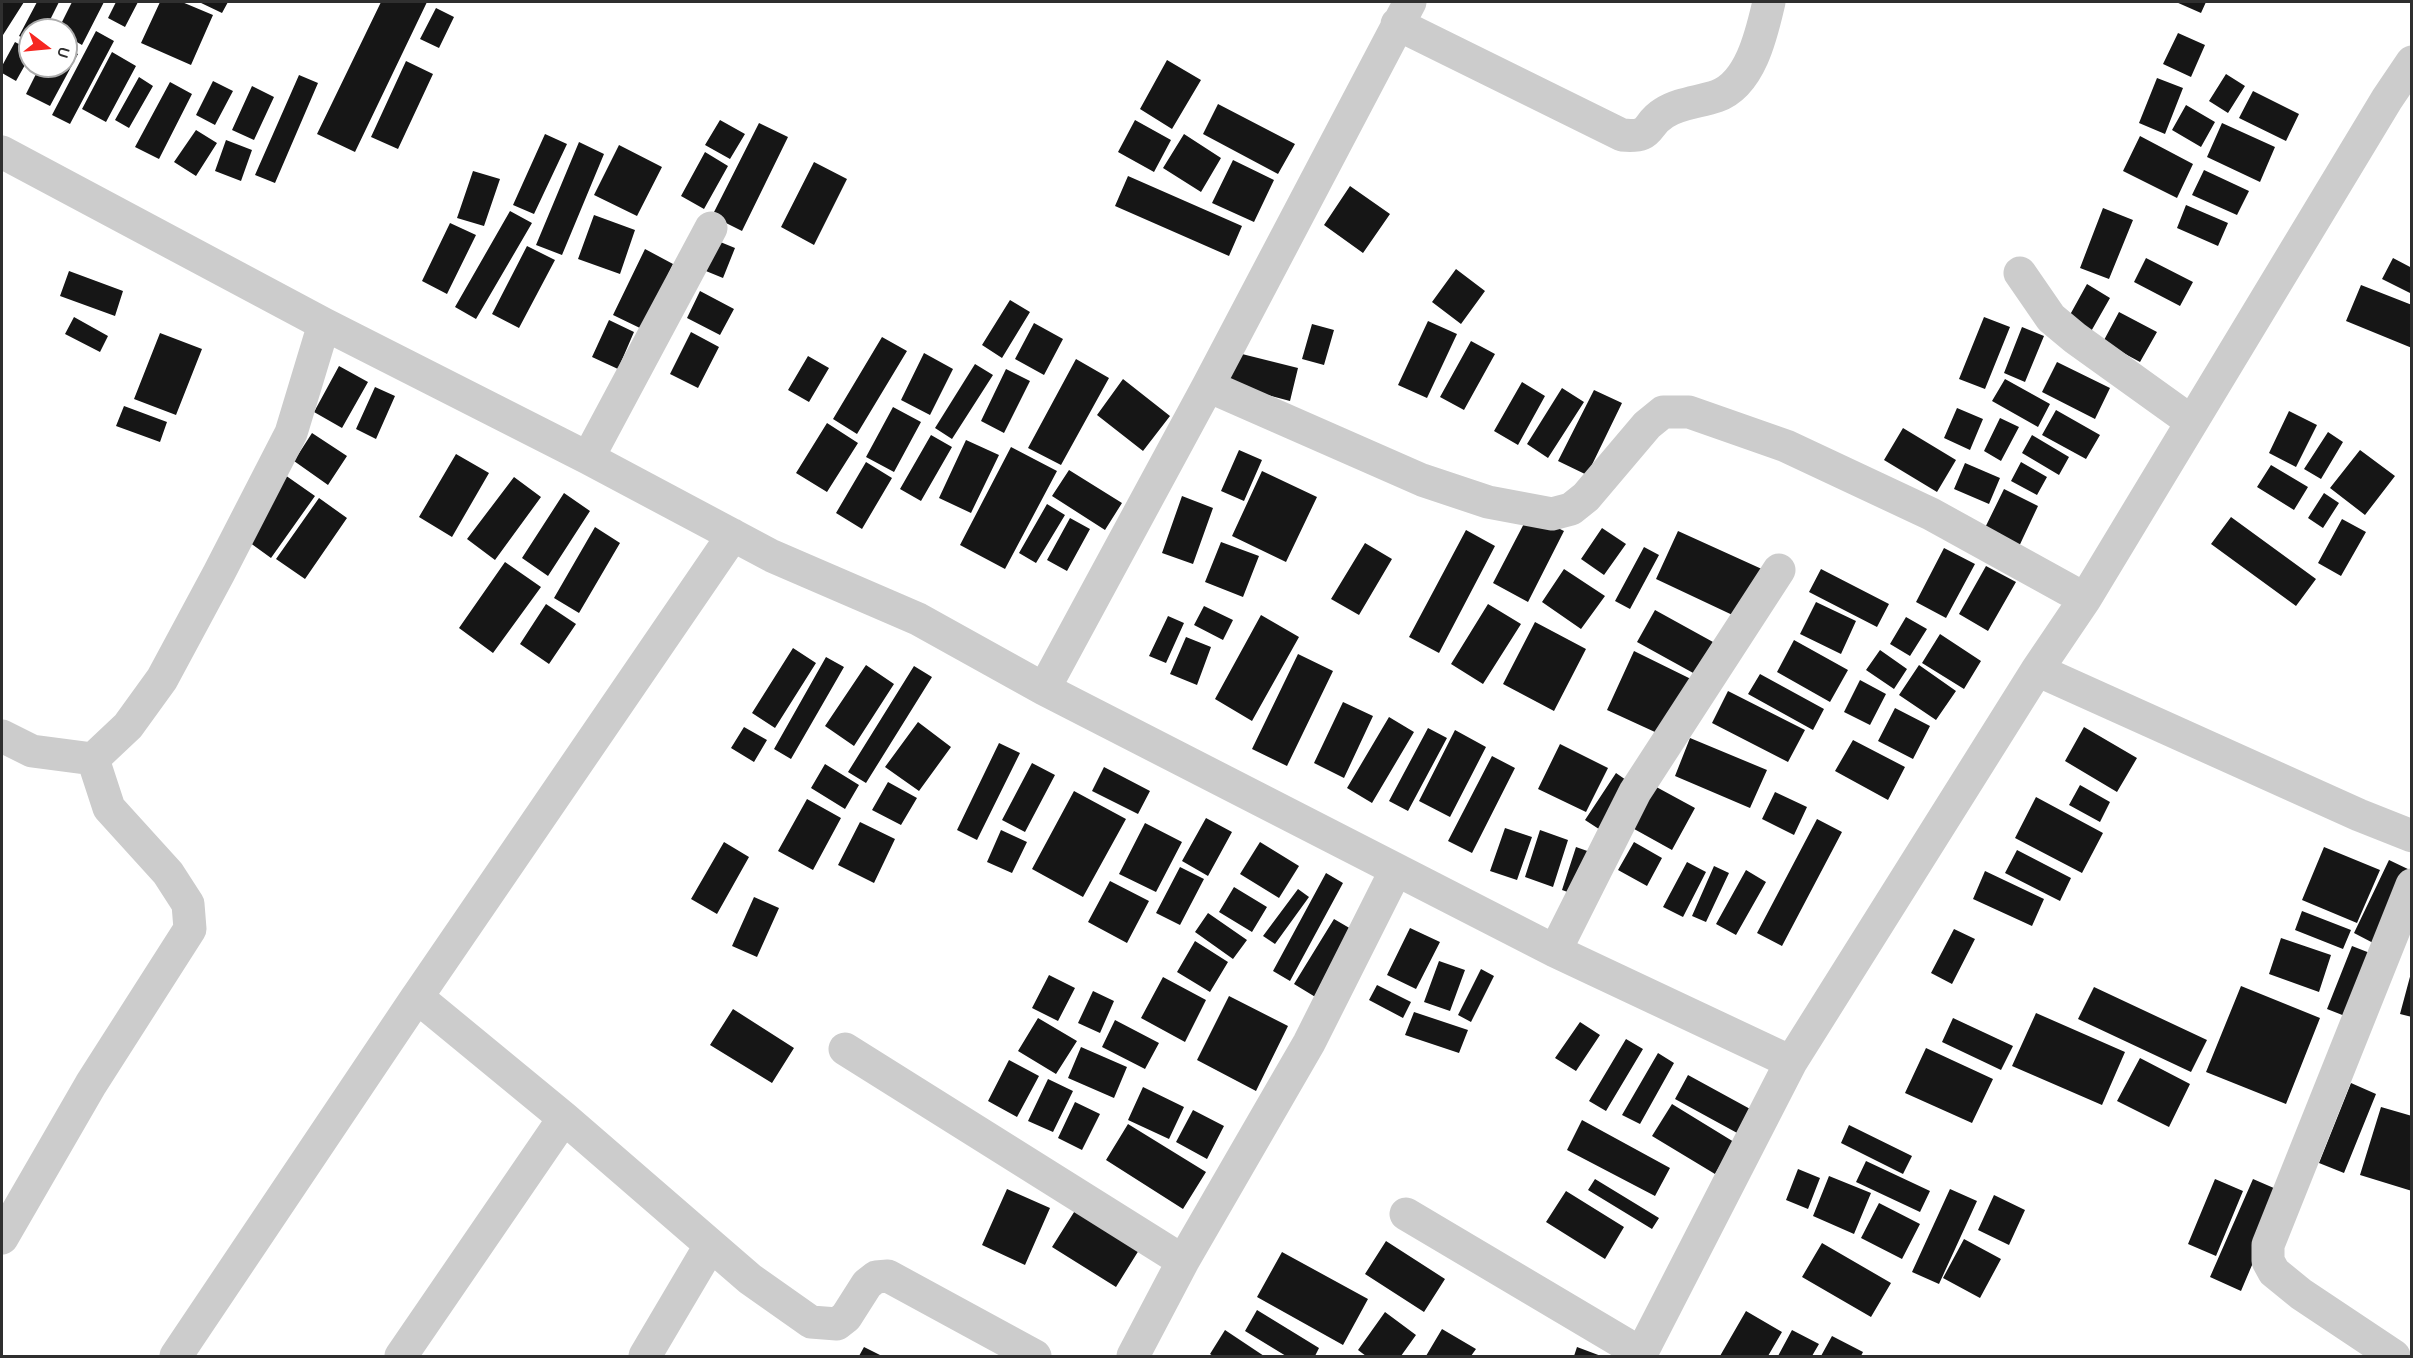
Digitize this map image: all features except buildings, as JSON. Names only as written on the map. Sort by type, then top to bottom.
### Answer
[{"type":"street","points":[[1044,689],[1208,386],[1403,13],[1622,135],[1638,137],[1649,130],[1663,113],[1720,95],[1739,80],[1760,42],[1769,2]]},
{"type":"street","points":[[1406,1214],[1649,1353],[1791,1062],[2037,670],[2085,599],[2412,62]]},
{"type":"street","points":[[2,152],[324,324],[588,458],[772,556],[918,619],[1044,689],[1554,951],[1791,1062]]},
{"type":"street","points":[[588,458],[711,228]]},
{"type":"street","points":[[2020,273],[2051,318],[2075,338],[2192,422]]},
{"type":"street","points":[[93,759],[128,726],[162,679],[219,573],[291,433],[324,324]]},
{"type":"street","points":[[1208,386],[1422,480],[1488,502],[1552,514],[1571,509],[1586,498],[1647,425],[1663,412],[1689,412],[1786,446],[1931,514],[2085,599]]},
{"type":"street","points":[[176,1356],[417,997],[733,535]]},
{"type":"street","points":[[1554,951],[1635,792],[1779,570]]},
{"type":"street","points":[[2037,670],[2359,815],[2412,836]]},
{"type":"street","points":[[2,736],[32,751],[93,759]]},
{"type":"street","points":[[2,1238],[91,1084],[190,929],[188,904],[168,873],[109,808],[93,759]]},
{"type":"street","points":[[1133,1356],[1183,1261],[1309,1043],[1396,870]]},
{"type":"street","points":[[2394,1356],[2301,1294],[2274,1272],[2268,1261],[2268,1245],[2412,885]]},
{"type":"street","points":[[417,997],[564,1118],[750,1279],[811,1322],[837,1324],[846,1317],[867,1284],[876,1277],[888,1276],[1035,1356]]},
{"type":"street","points":[[845,1049],[1183,1261]]},
{"type":"street","points":[[400,1356],[564,1118]]},
{"type":"street","points":[[645,1356],[692,1280],[710,1246]]}]
